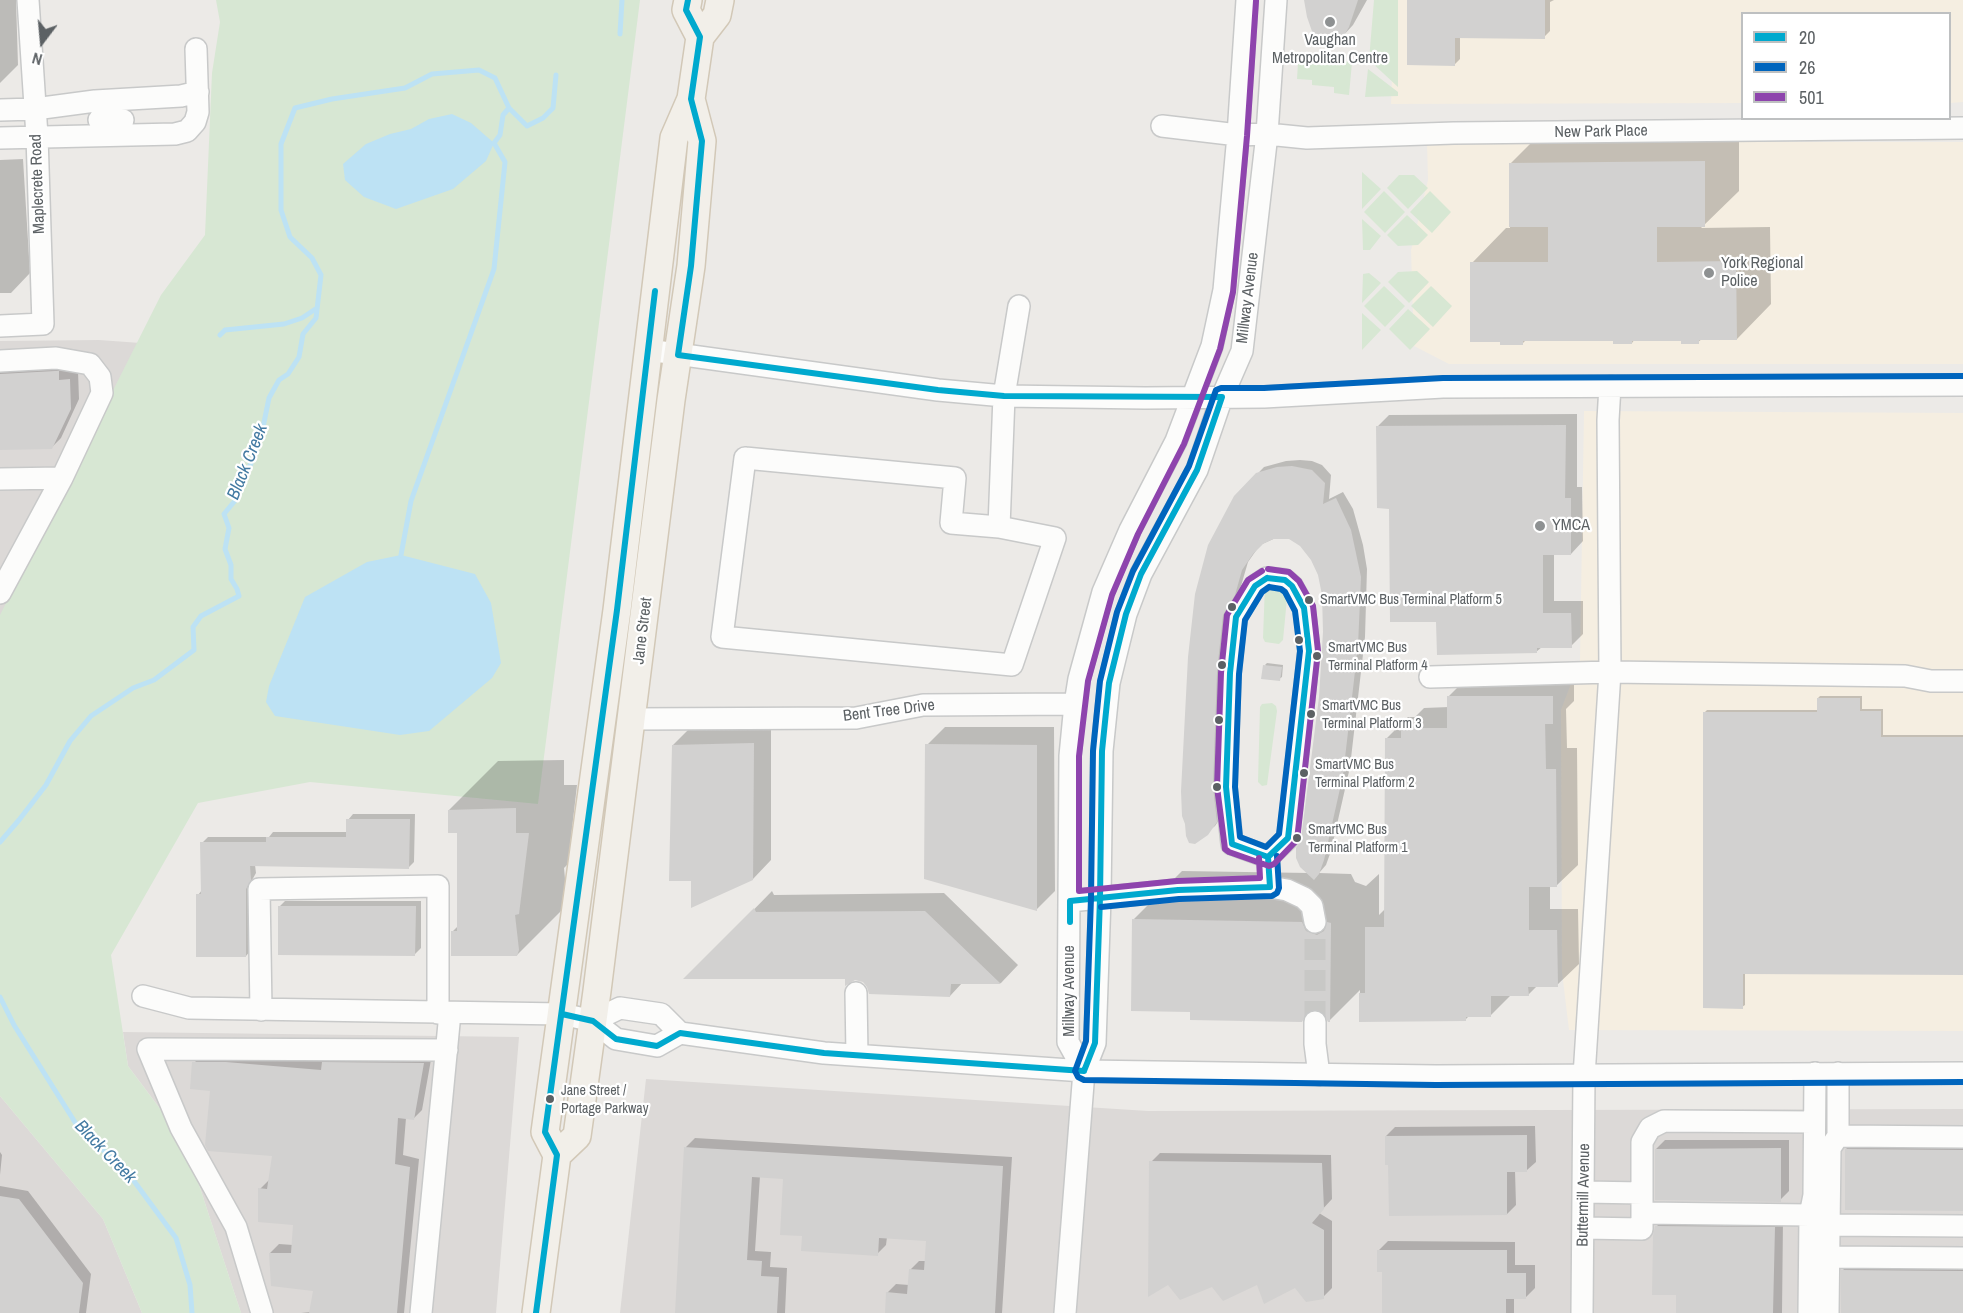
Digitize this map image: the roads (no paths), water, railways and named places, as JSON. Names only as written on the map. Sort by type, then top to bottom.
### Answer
[{"type":"main road","points":[[688,0],[686,10],[700,37]]},
{"type":"main road","name":"Jane Street","points":[[691,99],[702,141],[691,266],[577,1136],[557,1155],[545,1132],[617,610],[674,138],[691,99],[700,37],[717,15],[720,0]]},
{"type":"main road","points":[[536,1313],[557,1155]]},
{"type":"street","name":"Maplecrete Road","points":[[0,326],[43,324],[37,136],[28,0]]},
{"type":"street","name":"Millway Avenue","points":[[1084,1071],[1068,1042],[1070,756],[1075,704],[1079,679],[1103,592],[1130,530],[1176,441],[1212,345],[1224,290],[1247,0]]},
{"type":"street","name":"Millway Avenue","points":[[1065,1313],[1084,1071],[1095,1043],[1102,751],[1109,683],[1126,614],[1141,574],[1197,470],[1222,396],[1242,351],[1267,134],[1276,0]]},
{"type":"street","points":[[0,110],[35,109],[174,134],[187,131],[195,122],[198,112],[196,49]]},
{"type":"street","points":[[0,138],[37,136],[198,92]]},
{"type":"street","points":[[97,119],[123,120]]},
{"type":"street","name":"New Park Place","points":[[1162,126],[1238,135],[1267,134],[1307,138],[1454,133],[1963,128]]},
{"type":"street","points":[[999,527],[1004,396],[1019,306]]},
{"type":"street","points":[[648,350],[938,390],[1004,396],[1264,397],[1443,387],[1963,386]]},
{"type":"street","points":[[0,361],[56,358],[90,364],[100,377],[102,393],[62,478],[0,593]]},
{"type":"street","name":"Buttermill Avenue","points":[[1582,1313],[1584,1076],[1610,672],[1608,420],[1610,386]]},
{"type":"street","points":[[745,458],[955,478],[951,523],[999,527],[1055,538],[1012,665],[722,637],[745,458]]},
{"type":"street","points":[[0,479],[62,478]]},
{"type":"street","points":[[1267,578],[1285,580],[1292,586],[1304,608],[1309,651],[1288,838],[1268,857],[1232,844],[1226,787],[1230,673],[1236,617],[1255,586],[1267,578]]},
{"type":"street","points":[[1430,677],[1610,672],[1894,676],[1931,681],[1963,681]]},
{"type":"street","name":"Bent Tree Drive","points":[[632,719],[856,718],[923,705],[1075,704]]},
{"type":"street","points":[[1268,857],[1270,887]]},
{"type":"street","points":[[261,1010],[259,889],[438,886],[447,1050],[421,1313]]},
{"type":"street","points":[[1070,902],[1178,890],[1270,887],[1287,890],[1304,898],[1312,906],[1315,922]]},
{"type":"street","points":[[856,993],[857,1055]]},
{"type":"street","points":[[143,996],[189,1008],[562,1014],[593,1021],[616,1040],[657,1046],[680,1033]]},
{"type":"street","points":[[593,1021],[620,1008],[661,1014],[680,1033],[824,1053],[1084,1071],[1584,1076],[1963,1072]]},
{"type":"street","points":[[1315,1022],[1319,1075]]},
{"type":"street","points":[[262,1313],[236,1227],[181,1128],[148,1049],[447,1050]]},
{"type":"street","points":[[1809,1313],[1810,1215],[1814,1195],[1815,1073]]},
{"type":"street","points":[[1828,1313],[1830,1148],[1838,1136],[1838,1073]]},
{"type":"street","points":[[1583,1228],[1642,1229],[1642,1142],[1650,1128],[1664,1121],[1814,1122]]},
{"type":"street","points":[[1838,1136],[1963,1137]]},
{"type":"street","points":[[1584,1192],[1642,1203],[1810,1215]]},
{"type":"street","points":[[1829,1225],[1963,1226]]},
{"type":"street","points":[[1829,1257],[1963,1258]]},
{"type":"water","points":[[452,114],[471,123],[494,143],[486,161],[453,189],[396,209],[364,197],[345,180],[343,164],[366,144],[390,134],[411,129],[429,119]]},
{"type":"water","points":[[401,555],[475,574],[491,603],[501,663],[492,678],[429,731],[400,735],[275,716],[266,702],[269,686],[305,597],[367,562]]},
{"type":"waterway","name":"Black Creek","points":[[620,34],[622,0]]},
{"type":"waterway","name":"Black Creek","points":[[0,842],[46,785],[70,741],[91,716],[133,688],[154,680],[194,650],[193,627],[201,616],[239,596],[231,579],[231,565],[225,549],[229,528],[224,514],[238,497],[261,437],[269,398],[279,380],[288,374],[299,357],[303,334],[316,318],[321,275],[312,258],[290,237],[281,210],[281,144],[295,108],[332,99],[405,88],[432,74],[479,70],[495,78],[509,108],[527,126],[543,118],[553,108],[556,75]]},
{"type":"waterway","points":[[401,555],[411,501],[494,269],[505,162],[494,143],[500,135],[503,115],[509,108]]},
{"type":"waterway","points":[[220,335],[225,330],[284,324],[302,318],[317,308]]},
{"type":"waterway","name":"Black Creek","points":[[0,997],[14,1025],[78,1127],[128,1173],[176,1238],[190,1285],[192,1313]]},
{"type":"tunnel","points":[[1315,922],[1315,1022]]},
{"type":"place","name":"Vaughan Metropolitan Centre","points":[[1330,22]]},
{"type":"place","name":"York Regional Police","points":[[1709,273]]},
{"type":"place","name":"YMCA","points":[[1540,526]]},
{"type":"place","name":"SmartVMC Bus Terminal Platform 5","points":[[1309,600]]},
{"type":"place","name":"SmartVMC Bus Terminal Platform 4","points":[[1317,656]]},
{"type":"place","name":"SmartVMC Bus Terminal Platform 3","points":[[1311,714]]},
{"type":"place","name":"SmartVMC Bus Terminal Platform 2","points":[[1304,773]]},
{"type":"place","name":"SmartVMC Bus Terminal Platform 1","points":[[1297,838]]},
{"type":"place","name":"Jane Street / Portage Parkway","points":[[550,1099]]}]
